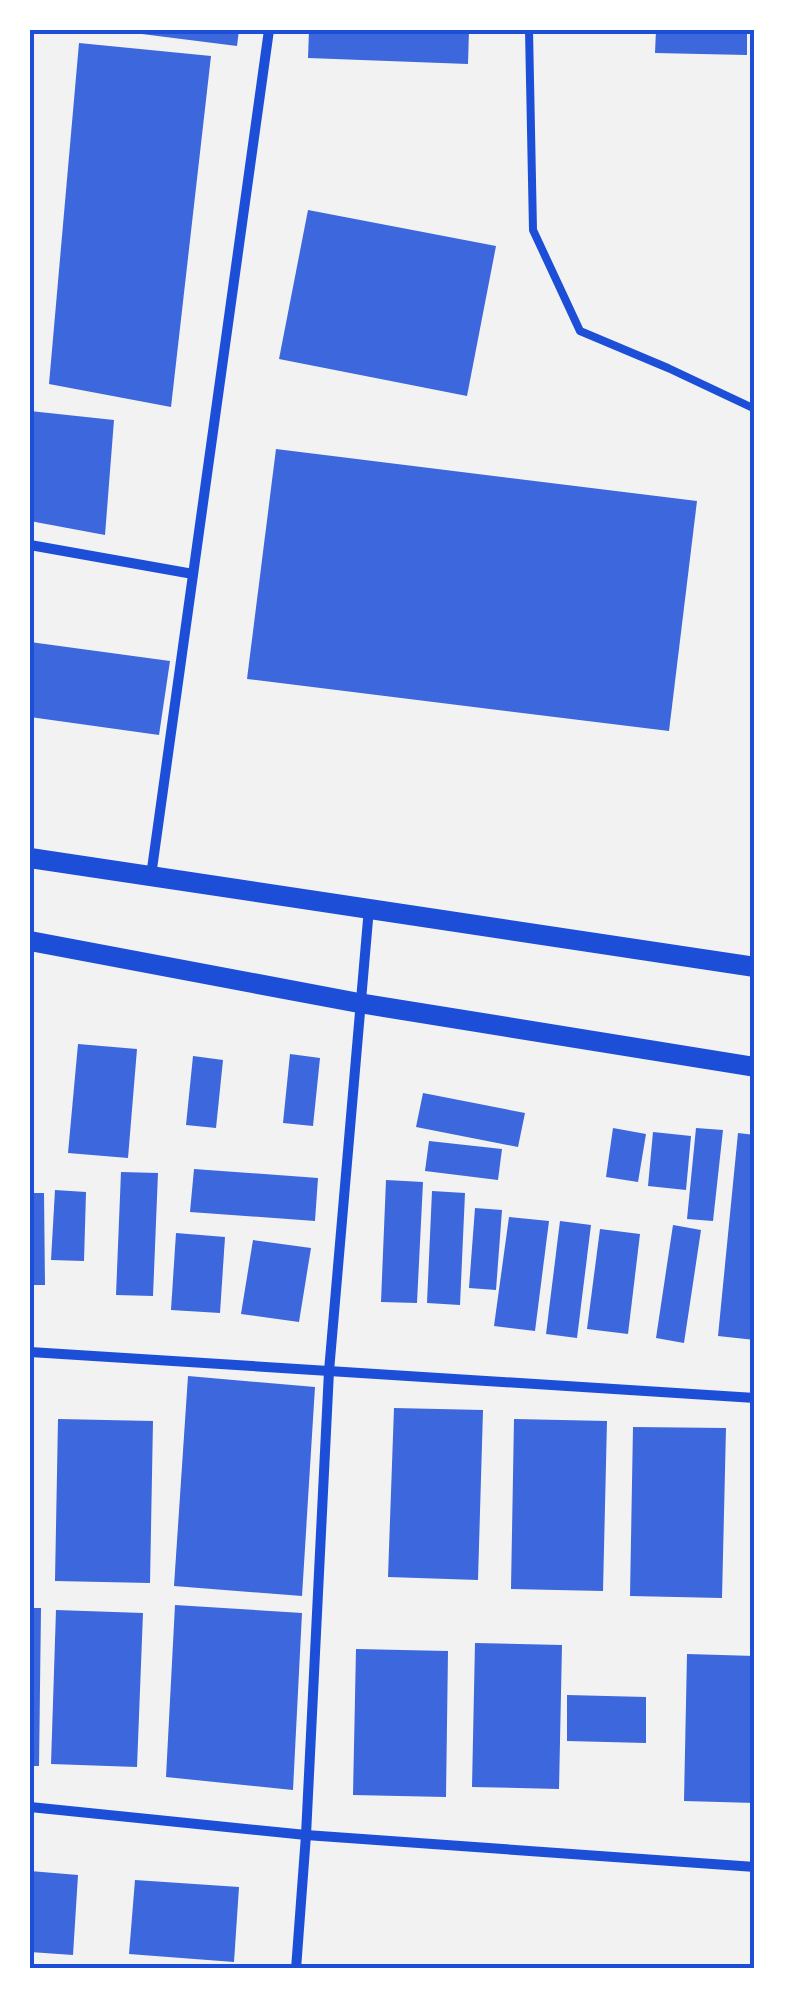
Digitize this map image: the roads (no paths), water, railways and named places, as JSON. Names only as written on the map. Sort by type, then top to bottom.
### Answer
[{"type":"main road","points":[[30,858],[755,967]]},
{"type":"main road","points":[[30,941],[359,1003],[755,1067]]},
{"type":"street","points":[[150,876],[269,30]]},
{"type":"street","points":[[30,545],[193,574]]},
{"type":"street","points":[[296,1969],[329,1370],[369,908]]},
{"type":"street","points":[[30,1352],[755,1398]]},
{"type":"street","points":[[30,1807],[306,1835],[755,1866]]},
{"type":"lane","points":[[529,30],[533,230],[580,331],[755,409]]}]
